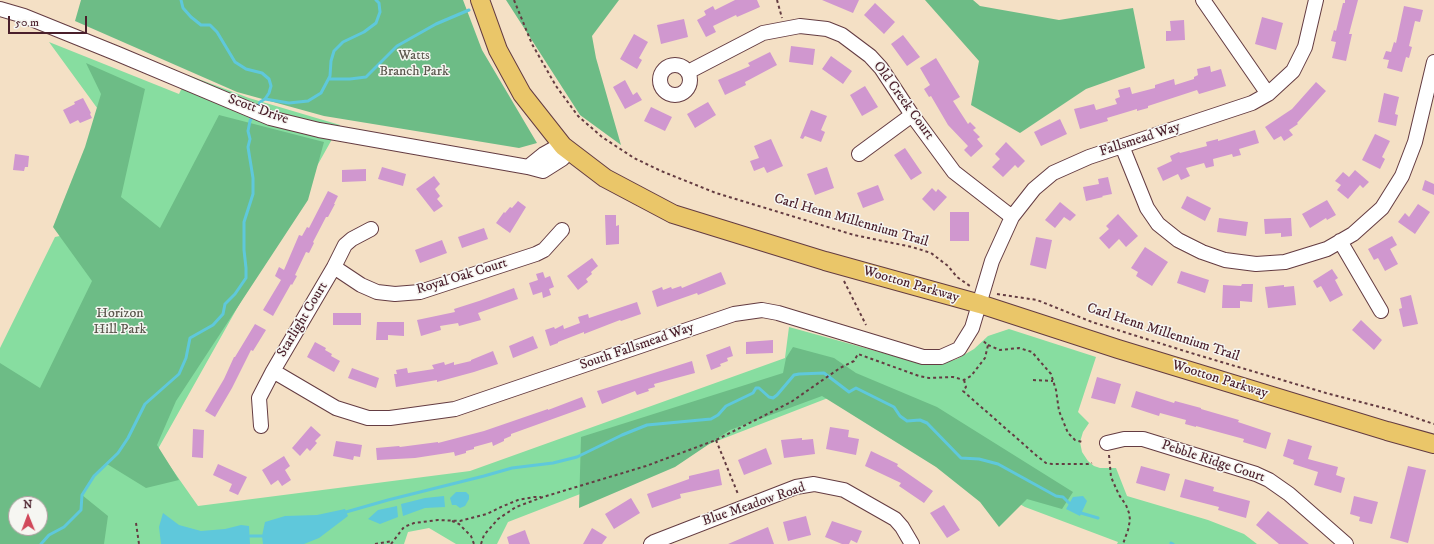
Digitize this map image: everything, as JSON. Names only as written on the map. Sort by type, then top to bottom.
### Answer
[{"type":"main road","name":"Wootton Parkway","points":[[480,0],[498,50],[519,87],[542,121],[567,148],[605,178],[673,214],[825,261],[982,297],[1118,349],[1434,444]]},
{"type":"street","points":[[1203,0],[1268,94]]},
{"type":"street","name":"Fallsmead Way","points":[[982,297],[992,261],[1012,217],[1034,189],[1053,173],[1089,157],[1252,104],[1268,94],[1293,71],[1305,47],[1316,0]]},
{"type":"street","name":"Scott Drive","points":[[0,9],[24,16],[270,118],[319,130],[528,167],[543,171],[562,159],[567,148]]},
{"type":"street","name":"Old Creek Court","points":[[688,72],[763,33],[800,26],[827,29],[842,35],[870,56],[881,68],[912,115],[954,172],[1012,217]]},
{"type":"street","points":[[1122,146],[1147,208],[1158,224],[1178,240],[1202,252],[1226,260],[1256,264],[1285,262],[1327,248],[1340,241],[1352,234],[1382,208],[1402,176],[1415,142],[1430,96],[1434,62]]},
{"type":"street","points":[[860,154],[912,115]]},
{"type":"street","name":"Starlight Court","points":[[260,426],[259,398],[273,371],[346,245],[352,239],[371,229]]},
{"type":"street","name":"Royal Oak Court","points":[[334,267],[361,285],[377,292],[395,294],[420,292],[536,254],[544,250],[562,230]]},
{"type":"street","points":[[1340,241],[1381,311]]},
{"type":"street","name":"South Fallsmead Way","points":[[273,371],[336,408],[368,418],[390,418],[455,409],[734,314],[762,310],[778,313],[923,357],[941,357],[959,349],[972,328],[982,297]]},
{"type":"street","name":"Pebble Ridge Court","points":[[1107,443],[1124,439],[1142,439],[1256,474],[1269,480],[1289,494],[1346,544]]},
{"type":"street","name":"Blue Meadow Road","points":[[651,544],[796,487],[814,484],[844,490],[895,519],[902,527],[912,544]]},
{"type":"path","name":"Carl Henn Millennium Trail","points":[[514,0],[532,44],[556,86],[578,116],[602,137],[634,158],[661,171],[716,193],[854,235],[912,247],[931,253],[948,266],[958,277],[982,297],[1037,300],[1092,322],[1326,394],[1392,410],[1434,424]]},
{"type":"path","points":[[777,0],[786,28]]},
{"type":"path","points":[[841,276],[866,325]]},
{"type":"path","points":[[982,340],[988,346],[1000,350],[1019,348],[1032,352],[1051,374],[1063,423],[1068,433],[1075,440],[1082,442]]},
{"type":"path","points":[[858,354],[919,376],[930,378],[953,377],[964,380],[971,376],[978,368],[985,358],[988,346]]},
{"type":"path","points":[[480,544],[484,535],[498,519],[516,507],[542,497],[646,466],[716,440],[790,402],[840,368],[854,361],[858,354],[858,350]]},
{"type":"path","points":[[964,380],[966,387],[963,391],[1046,463],[1092,463]]},
{"type":"path","points":[[1033,380],[1053,381]]},
{"type":"path","points":[[716,440],[738,494]]},
{"type":"path","points":[[1107,443],[1111,477],[1129,513],[1130,520],[1123,544]]},
{"type":"path","points":[[375,544],[391,543],[404,527],[414,523],[438,520],[460,521],[481,516],[518,500],[542,497]]},
{"type":"path","points":[[452,521],[459,524],[471,536],[474,544]]},
{"type":"path","points":[[136,523],[139,544]]},
{"type":"green space","name":"Watts Branch Park","points":[[81,0],[463,0],[482,50],[537,143],[519,148],[324,116],[237,92],[75,21]]},
{"type":"green space","points":[[506,0],[619,0],[592,36],[596,58],[621,145],[580,115]]},
{"type":"green space","points":[[925,0],[973,0],[980,6],[1059,20],[1133,8],[1145,68],[1086,89],[1020,133],[971,105],[979,61]]},
{"type":"green space","name":"Horizon Hill Park","points":[[49,42],[179,94],[188,75],[249,98],[340,125],[158,449],[198,506],[470,471],[785,358],[789,327],[923,364],[940,364],[957,359],[974,349],[988,336],[1009,329],[1096,357],[1078,412],[1089,423],[1083,432],[1080,442],[1082,452],[1088,461],[1094,466],[1100,468],[1116,468],[1127,496],[1208,520],[1244,534],[1257,544],[1117,544],[1118,542],[1025,507],[828,398],[508,522],[497,544],[456,544],[429,528],[408,532],[404,544],[0,544],[0,348],[55,237],[88,230],[127,149]]},
{"type":"green space","points":[[86,63],[145,89],[121,197],[160,228],[219,115],[324,142],[308,200],[176,401],[157,445],[179,480],[146,488],[107,464],[94,476],[82,495],[108,516],[104,544],[0,544],[0,363],[40,388],[92,281],[53,227],[85,147],[101,94]]},
{"type":"green space","points":[[793,347],[834,358],[856,373],[937,407],[1073,492],[1062,509],[1027,499],[999,527],[980,502],[936,467],[822,396],[730,430],[675,467],[579,508],[581,437],[783,373],[786,358]]},
{"type":"water","points":[[456,492],[466,492],[469,495],[469,499],[465,506],[460,508],[456,505],[452,505],[450,498]]},
{"type":"water","points":[[444,496],[445,507],[425,508],[403,516],[401,504],[425,498]]},
{"type":"water","points":[[1083,496],[1087,501],[1080,516],[1066,509],[1073,497]]},
{"type":"water","points":[[397,506],[398,517],[380,524],[368,519],[378,510]]},
{"type":"water","points":[[345,509],[348,516],[319,538],[304,544],[263,544],[262,536],[265,522],[285,516],[317,515]]},
{"type":"water","points":[[163,513],[179,525],[201,531],[225,529],[241,525],[249,526],[250,544],[161,544],[159,527]]},
{"type":"building","points":[[735,0],[757,0],[760,7],[737,17],[736,15],[713,26],[716,32],[706,37],[697,20],[706,15],[704,11],[713,6],[715,10]]},
{"type":"building","points":[[822,0],[859,0],[853,13]]},
{"type":"building","points":[[1345,0],[1358,0],[1349,34],[1352,34],[1346,61],[1332,58],[1336,42],[1331,41],[1334,30],[1336,31]]},
{"type":"building","points":[[875,3],[895,22],[884,34],[864,15]]},
{"type":"building","points":[[1404,6],[1423,10],[1420,22],[1415,21],[1409,46],[1412,47],[1409,58],[1406,57],[1402,72],[1387,68],[1389,60],[1383,59],[1386,51],[1391,52],[1394,42],[1396,43]]},
{"type":"building","points":[[1262,17],[1283,23],[1276,50],[1255,44]]},
{"type":"building","points":[[684,19],[688,37],[661,44],[657,25]]},
{"type":"building","points":[[1184,20],[1185,40],[1166,41],[1166,31],[1171,31],[1170,21]]},
{"type":"building","points":[[634,34],[648,42],[639,58],[642,60],[637,69],[620,59]]},
{"type":"building","points":[[903,35],[920,57],[907,66],[891,44]]},
{"type":"building","points":[[791,46],[815,49],[813,65],[789,62]]},
{"type":"building","points":[[770,52],[777,65],[745,82],[746,85],[725,95],[718,80],[750,66],[748,63]]},
{"type":"building","points":[[831,56],[852,71],[843,84],[822,69]]},
{"type":"building","points":[[936,58],[960,97],[953,101],[968,124],[970,122],[976,128],[973,130],[980,137],[977,139],[983,146],[971,157],[964,150],[968,146],[948,125],[931,96],[929,97],[924,89],[930,85],[920,68]]},
{"type":"building","points":[[1210,66],[1211,72],[1221,69],[1226,86],[1199,94],[1197,90],[1148,106],[1148,108],[1137,111],[1137,109],[1107,118],[1108,121],[1080,129],[1074,109],[1094,104],[1096,110],[1117,104],[1115,99],[1120,97],[1118,90],[1130,87],[1132,94],[1155,88],[1155,85],[1174,79],[1175,85],[1194,79],[1194,77],[1198,75],[1197,69]]},
{"type":"building","points":[[625,80],[633,95],[637,92],[642,100],[625,109],[613,87]]},
{"type":"building","points":[[1316,82],[1326,91],[1297,123],[1298,124],[1289,130],[1293,135],[1284,141],[1281,136],[1274,140],[1265,127],[1292,109]]},
{"type":"building","points":[[865,86],[878,107],[862,116],[850,95]]},
{"type":"building","points":[[1384,93],[1399,97],[1395,114],[1398,115],[1396,126],[1378,122]]},
{"type":"building","points":[[83,98],[92,118],[80,123],[78,120],[70,124],[63,110],[75,104],[74,102]]},
{"type":"building","points":[[708,102],[716,115],[695,128],[687,114]]},
{"type":"building","points":[[651,107],[672,117],[665,131],[644,121]]},
{"type":"building","points":[[811,110],[827,116],[821,130],[825,132],[821,142],[805,136],[803,139],[800,138]]},
{"type":"building","points":[[1060,119],[1067,134],[1041,146],[1034,132]]},
{"type":"building","points":[[1255,130],[1259,143],[1239,149],[1241,155],[1233,157],[1232,154],[1213,159],[1214,166],[1206,168],[1204,163],[1186,168],[1190,176],[1181,180],[1178,174],[1163,181],[1157,168],[1172,161],[1170,156],[1179,152],[1207,146],[1206,142],[1218,139],[1218,141]]},
{"type":"building","points":[[1375,134],[1390,141],[1382,157],[1385,159],[1380,169],[1362,160]]},
{"type":"building","points":[[771,139],[783,166],[767,173],[764,167],[754,171],[750,161],[759,158],[754,146]]},
{"type":"building","points":[[1006,142],[1025,161],[1018,168],[1015,165],[1003,177],[992,167],[1000,159],[995,154]]},
{"type":"building","points":[[905,148],[922,173],[911,180],[894,155]]},
{"type":"building","points":[[15,154],[29,156],[28,167],[25,167],[24,171],[13,170]]},
{"type":"building","points":[[382,167],[406,174],[403,186],[378,179]]},
{"type":"building","points":[[827,167],[834,188],[815,195],[807,174]]},
{"type":"building","points":[[366,169],[366,181],[342,182],[342,170]]},
{"type":"building","points":[[1355,170],[1369,182],[1363,188],[1360,185],[1348,199],[1337,190],[1341,185],[1335,181],[1343,172],[1349,177]]},
{"type":"building","points":[[434,176],[440,184],[435,189],[440,196],[437,199],[443,206],[434,212],[416,189]]},
{"type":"building","points":[[1108,177],[1112,194],[1086,201],[1083,187],[1099,184],[1098,179]]},
{"type":"building","points":[[1425,180],[1434,184],[1434,195],[1422,190]]},
{"type":"building","points":[[878,185],[884,200],[863,208],[857,193]]},
{"type":"building","points":[[932,188],[936,192],[938,189],[947,197],[934,211],[922,199]]},
{"type":"building","points":[[328,191],[338,196],[335,204],[328,217],[326,217],[309,253],[306,252],[295,275],[297,276],[273,316],[263,310],[281,280],[275,276],[279,267],[284,270],[299,235],[302,236],[307,227],[309,228]]},
{"type":"building","points":[[1187,196],[1211,208],[1205,221],[1181,208]]},
{"type":"building","points":[[1327,200],[1336,215],[1327,220],[1326,218],[1310,228],[1302,214]]},
{"type":"building","points":[[518,201],[526,207],[510,233],[496,223],[504,212],[505,213],[510,207],[512,208]]},
{"type":"building","points":[[1060,202],[1076,215],[1070,221],[1064,217],[1055,228],[1045,220]]},
{"type":"building","points":[[1418,204],[1430,212],[1415,234],[1398,222],[1405,213],[1409,217]]},
{"type":"building","points":[[950,212],[969,212],[969,241],[950,241]]},
{"type":"building","points":[[1118,214],[1138,236],[1126,247],[1119,239],[1109,249],[1099,238],[1109,229],[1106,226]]},
{"type":"building","points":[[605,215],[616,215],[616,226],[619,225],[619,244],[606,245]]},
{"type":"building","points":[[1219,218],[1248,222],[1246,236],[1217,232]]},
{"type":"building","points":[[1291,218],[1292,236],[1281,237],[1281,233],[1265,234],[1264,219]]},
{"type":"building","points":[[484,228],[488,239],[462,248],[458,237]]},
{"type":"building","points":[[1392,236],[1397,245],[1390,249],[1398,264],[1385,271],[1378,258],[1374,260],[1368,249]]},
{"type":"building","points":[[1036,237],[1052,240],[1046,269],[1030,265]]},
{"type":"building","points":[[442,240],[447,253],[420,263],[415,250]]},
{"type":"building","points":[[1145,247],[1168,262],[1152,286],[1136,276],[1138,272],[1131,268]]},
{"type":"building","points":[[592,258],[598,266],[586,279],[588,282],[578,290],[567,276]]},
{"type":"building","points":[[1332,269],[1338,278],[1335,280],[1343,295],[1330,302],[1321,286],[1317,288],[1313,281]]},
{"type":"building","points":[[1181,271],[1209,280],[1205,293],[1177,283]]},
{"type":"building","points":[[543,272],[545,278],[550,276],[554,287],[549,289],[551,295],[543,298],[542,292],[533,295],[529,283],[538,280],[536,274]]},
{"type":"building","points":[[721,272],[726,284],[698,295],[697,293],[657,307],[652,291],[662,287],[663,290],[671,287],[672,289],[681,286],[682,288]]},
{"type":"building","points":[[1242,284],[1253,284],[1252,302],[1240,301],[1240,308],[1222,308],[1223,285],[1241,286]]},
{"type":"building","points":[[1284,285],[1284,287],[1294,286],[1296,305],[1268,308],[1265,287]]},
{"type":"building","points":[[514,288],[518,299],[478,313],[481,320],[459,326],[458,323],[440,326],[441,330],[421,336],[417,320],[455,312],[454,309]]},
{"type":"building","points":[[1411,295],[1418,324],[1403,327],[1399,309],[1402,308],[1400,298]]},
{"type":"building","points":[[637,302],[641,314],[621,321],[620,320],[584,334],[584,332],[550,346],[545,330],[554,327],[555,329],[563,325],[564,329],[580,323],[578,317],[588,314],[589,318]]},
{"type":"building","points":[[333,313],[361,313],[361,325],[333,325]]},
{"type":"building","points":[[1361,320],[1382,340],[1374,350],[1352,330]]},
{"type":"building","points":[[377,322],[404,322],[404,336],[388,335],[388,340],[376,340]]},
{"type":"building","points":[[255,324],[266,330],[253,351],[251,350],[232,388],[215,417],[205,411],[224,379],[234,357]]},
{"type":"building","points":[[533,336],[538,348],[513,358],[509,346]]},
{"type":"building","points":[[773,340],[773,353],[746,354],[746,342]]},
{"type":"building","points":[[315,342],[326,348],[325,350],[332,354],[331,356],[340,361],[334,372],[307,357]]},
{"type":"building","points":[[730,346],[733,356],[727,358],[728,361],[720,364],[721,366],[711,370],[706,355]]},
{"type":"building","points":[[493,351],[498,364],[437,382],[437,380],[396,387],[394,374],[397,374],[396,370],[407,368],[408,373],[434,369],[432,365],[444,362],[445,365],[454,362],[454,365],[471,361]]},
{"type":"building","points":[[692,361],[695,373],[654,384],[655,387],[648,389],[649,391],[637,395],[635,391],[602,404],[597,391]]},
{"type":"building","points":[[352,368],[379,378],[376,388],[348,378]]},
{"type":"building","points":[[1097,377],[1121,384],[1115,404],[1091,398]]},
{"type":"building","points":[[1136,391],[1174,403],[1175,401],[1201,408],[1239,420],[1238,422],[1271,433],[1266,449],[1243,442],[1244,439],[1185,424],[1186,420],[1160,413],[1159,416],[1131,407]]},
{"type":"building","points":[[582,397],[586,407],[511,434],[511,436],[504,439],[504,441],[493,446],[492,442],[474,447],[474,449],[466,451],[466,453],[455,456],[454,452],[415,458],[377,460],[376,448],[438,443],[484,431]]},
{"type":"building","points":[[311,426],[321,435],[315,441],[317,443],[310,451],[307,448],[300,456],[292,448]]},
{"type":"building","points":[[830,427],[849,430],[848,437],[859,439],[856,455],[826,449]]},
{"type":"building","points":[[193,429],[204,430],[203,458],[192,457]]},
{"type":"building","points":[[802,438],[802,440],[813,439],[815,454],[784,458],[781,440]]},
{"type":"building","points":[[1288,439],[1312,446],[1308,459],[1338,467],[1336,475],[1345,478],[1341,493],[1314,485],[1318,472],[1293,464],[1294,460],[1283,456]]},
{"type":"building","points":[[336,441],[362,445],[360,457],[354,456],[353,460],[333,456]]},
{"type":"building","points":[[766,448],[772,464],[744,475],[738,460]]},
{"type":"building","points":[[871,451],[898,464],[897,466],[933,491],[924,503],[899,486],[901,483],[865,466]]},
{"type":"building","points":[[284,456],[290,466],[285,470],[291,480],[282,486],[278,480],[271,485],[262,470]]},
{"type":"building","points":[[218,464],[247,477],[238,495],[229,491],[232,484],[213,475]]},
{"type":"building","points":[[1141,466],[1170,474],[1165,491],[1136,483]]},
{"type":"building","points":[[1408,466],[1426,470],[1408,543],[1390,538]]},
{"type":"building","points":[[719,469],[722,485],[680,494],[681,498],[652,508],[647,494],[689,479],[689,476]]},
{"type":"building","points":[[1185,479],[1214,487],[1213,491],[1250,501],[1246,518],[1218,510],[1219,507],[1180,497]]},
{"type":"building","points":[[1354,496],[1378,502],[1372,524],[1359,521],[1360,517],[1350,514]]},
{"type":"building","points":[[631,498],[640,513],[614,529],[605,514]]},
{"type":"building","points":[[944,505],[960,530],[947,538],[930,513]]},
{"type":"building","points":[[1268,511],[1309,544],[1279,544],[1256,525]]},
{"type":"building","points":[[806,516],[811,535],[788,541],[783,522]]},
{"type":"building","points":[[832,521],[862,531],[857,543],[851,540],[849,544],[842,544],[825,537]]},
{"type":"building","points":[[768,527],[774,544],[728,544]]},
{"type":"building","points":[[592,528],[607,537],[602,544],[583,544]]},
{"type":"building","points":[[525,530],[530,544],[509,544],[507,537]]},
{"type":"waterway","points":[[181,0],[183,8],[191,17],[201,25],[210,25],[217,32],[235,62],[246,69],[262,73],[269,79],[271,86],[265,99]]},
{"type":"waterway","points":[[257,109],[260,102],[265,99],[289,103],[308,101],[321,93],[330,76],[331,61],[334,51],[343,42],[364,32],[376,23],[380,12],[379,3],[376,0]]},
{"type":"waterway","points":[[329,79],[366,77],[397,46],[436,24],[469,10]]},
{"type":"waterway","points":[[41,544],[49,535],[64,527],[81,510],[82,495],[94,476],[118,453],[128,438],[145,404],[179,374],[186,358],[190,338],[213,325],[223,314],[225,304],[235,294],[246,278],[244,222],[253,194],[253,178],[248,147],[250,139],[248,131],[253,115]]},
{"type":"waterway","points":[[346,512],[512,468],[553,463],[577,457],[622,435],[647,425],[711,419],[718,415],[726,406],[753,393],[756,388],[759,388],[769,397],[773,398],[794,375],[824,373],[849,392],[856,388],[894,407],[900,416],[907,421],[920,420],[927,423],[961,458],[979,459],[998,464],[1056,496],[1063,497],[1069,503]]},
{"type":"waterway","points":[[1081,513],[1098,518]]},
{"type":"waterway","points":[[250,536],[262,536]]}]
